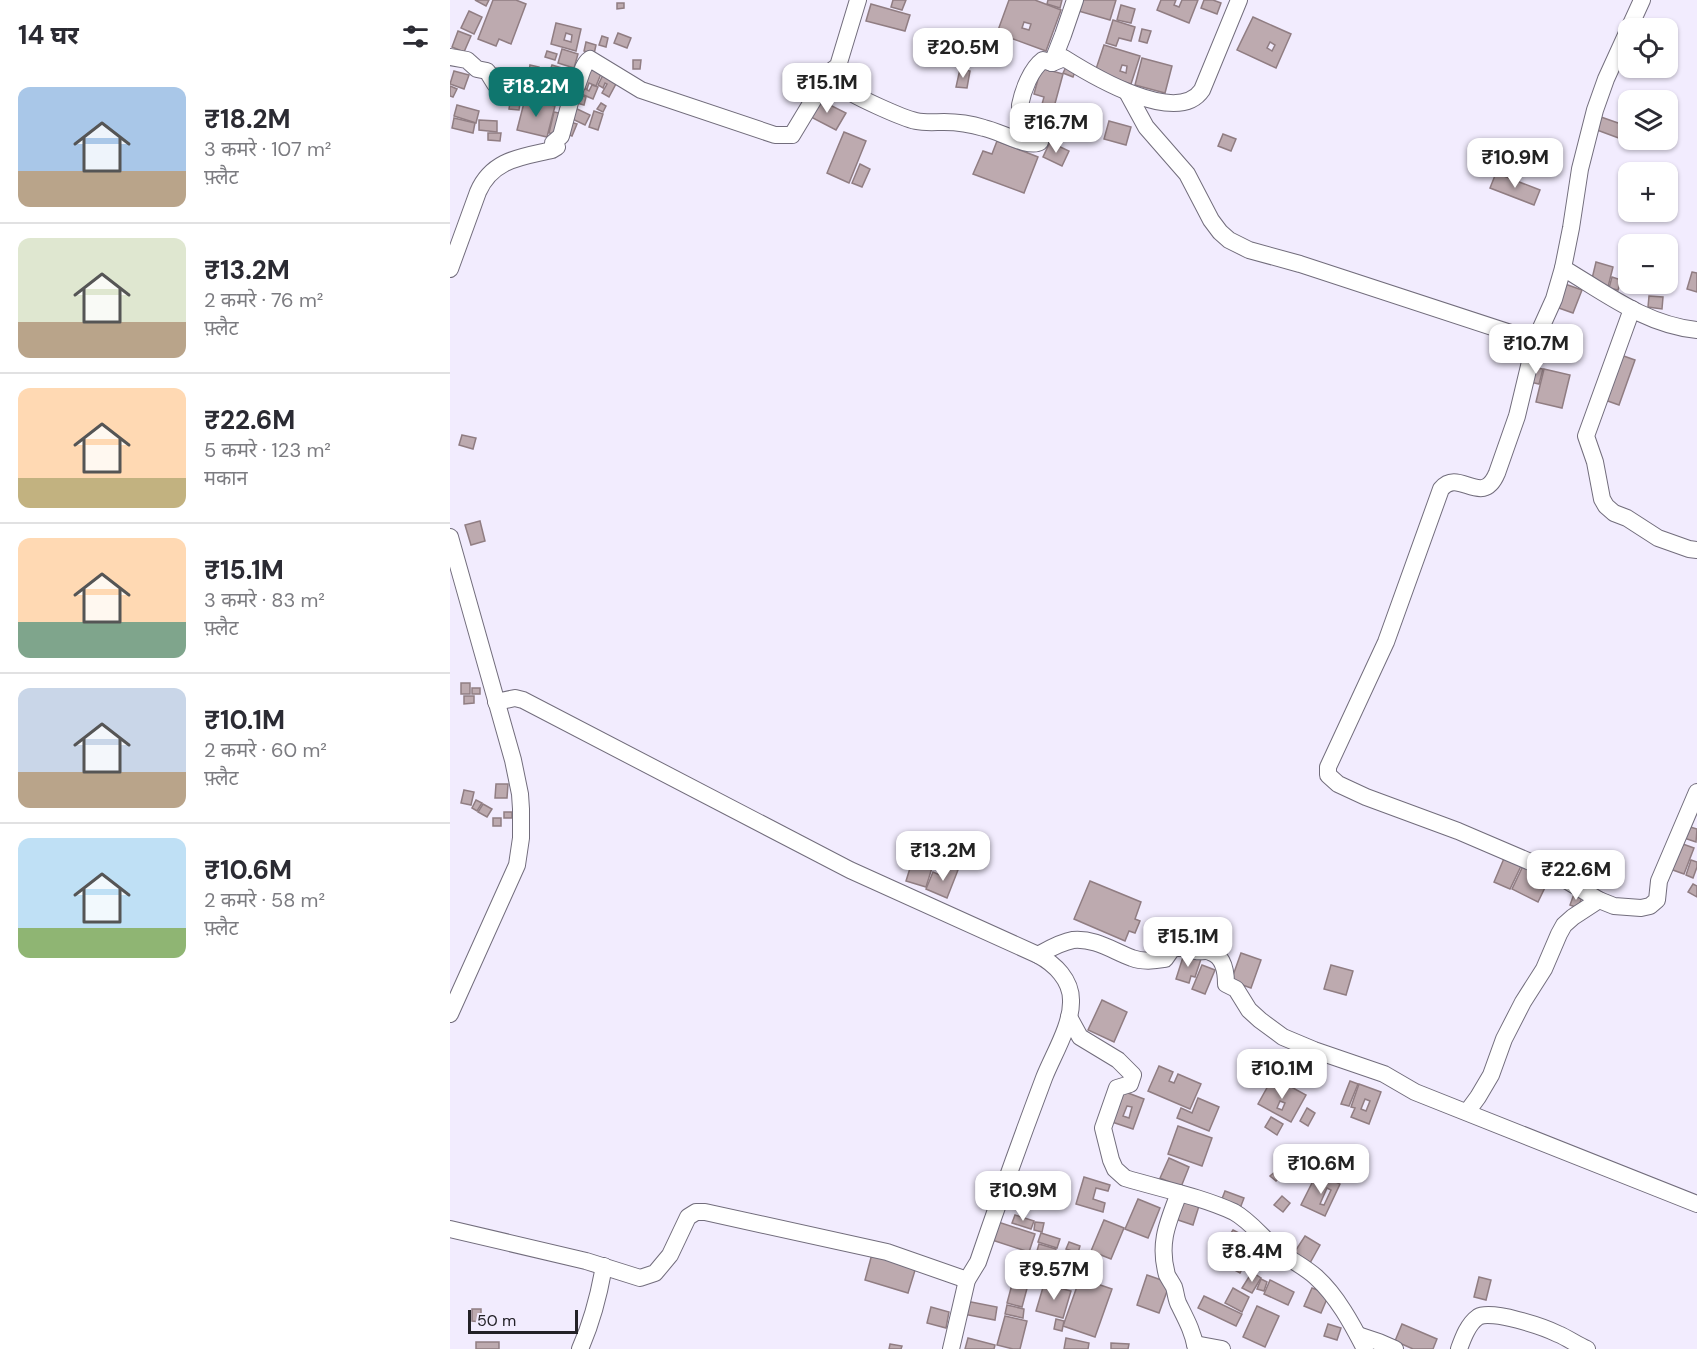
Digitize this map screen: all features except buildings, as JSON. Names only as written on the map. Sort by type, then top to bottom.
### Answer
[{"type":"street","points":[[450,269],[484,180],[513,159],[557,147],[553,143],[561,136],[572,94],[581,79],[584,63],[590,58],[641,90],[775,135],[792,135],[830,72],[838,66],[858,0]]},
{"type":"street","points":[[1052,63],[1075,0]]},
{"type":"street","points":[[830,72],[843,87],[852,93],[905,118],[973,125],[1035,145],[1040,142],[1041,137],[1022,120],[1020,106],[1029,78],[1043,60],[1052,63],[1064,58],[1128,94],[1168,103],[1190,101],[1197,97],[1208,78],[1239,0]]},
{"type":"street","points":[[1642,0],[1594,110],[1578,177],[1563,268],[1551,306],[1535,341],[1514,427],[1493,480],[1489,486],[1484,488],[1452,481],[1445,483],[1441,489],[1386,642],[1331,758],[1328,775],[1338,784],[1366,797],[1458,831],[1549,870],[1599,900],[1624,908],[1650,906],[1657,900],[1659,881],[1697,792]]},
{"type":"street","points":[[450,57],[467,60],[477,69],[487,71],[495,84],[516,92],[538,96],[572,94]]},
{"type":"street","points":[[1128,94],[1146,128],[1187,174],[1211,220],[1229,240],[1249,250],[1300,264],[1535,341]]},
{"type":"street","points":[[1563,268],[1632,309],[1659,322],[1697,330]]},
{"type":"street","points":[[1632,309],[1586,436],[1595,462],[1602,499],[1614,513],[1627,518],[1658,538],[1697,550]]},
{"type":"street","points":[[450,537],[504,700],[520,794],[521,824],[520,852],[513,878],[450,1014]]},
{"type":"street","points":[[504,700],[523,700],[849,870],[1038,955],[1057,968],[1064,978],[1072,998],[1069,1017],[1045,1076],[978,1262],[967,1281],[951,1349]]},
{"type":"street","points":[[1467,1112],[1491,1075],[1504,1039],[1523,1002],[1544,969],[1564,925],[1599,900]]},
{"type":"street","points":[[1038,955],[1062,943],[1074,940],[1088,941],[1142,961],[1165,959],[1172,949],[1184,947],[1197,952],[1211,952],[1226,968],[1226,984],[1236,989],[1250,1010],[1272,1030],[1294,1042],[1384,1074],[1415,1092],[1697,1204]]},
{"type":"street","points":[[1069,1017],[1080,1037],[1118,1060],[1133,1075],[1130,1084],[1117,1088],[1103,1128],[1114,1169],[1125,1178],[1179,1192],[1241,1216],[1274,1247],[1326,1287],[1361,1342],[1379,1342],[1395,1349]]},
{"type":"street","points":[[1179,1192],[1165,1229],[1163,1241],[1168,1276],[1174,1286],[1178,1303],[1188,1320],[1196,1346],[1222,1349]]},
{"type":"street","points":[[450,1229],[604,1266],[640,1278],[655,1273],[670,1255],[688,1217],[696,1212],[705,1212],[886,1252],[967,1281]]},
{"type":"street","points":[[580,1349],[594,1314],[604,1266]]},
{"type":"street","points":[[1460,1349],[1471,1324],[1476,1318],[1484,1315],[1502,1316],[1551,1331],[1587,1349]]}]
